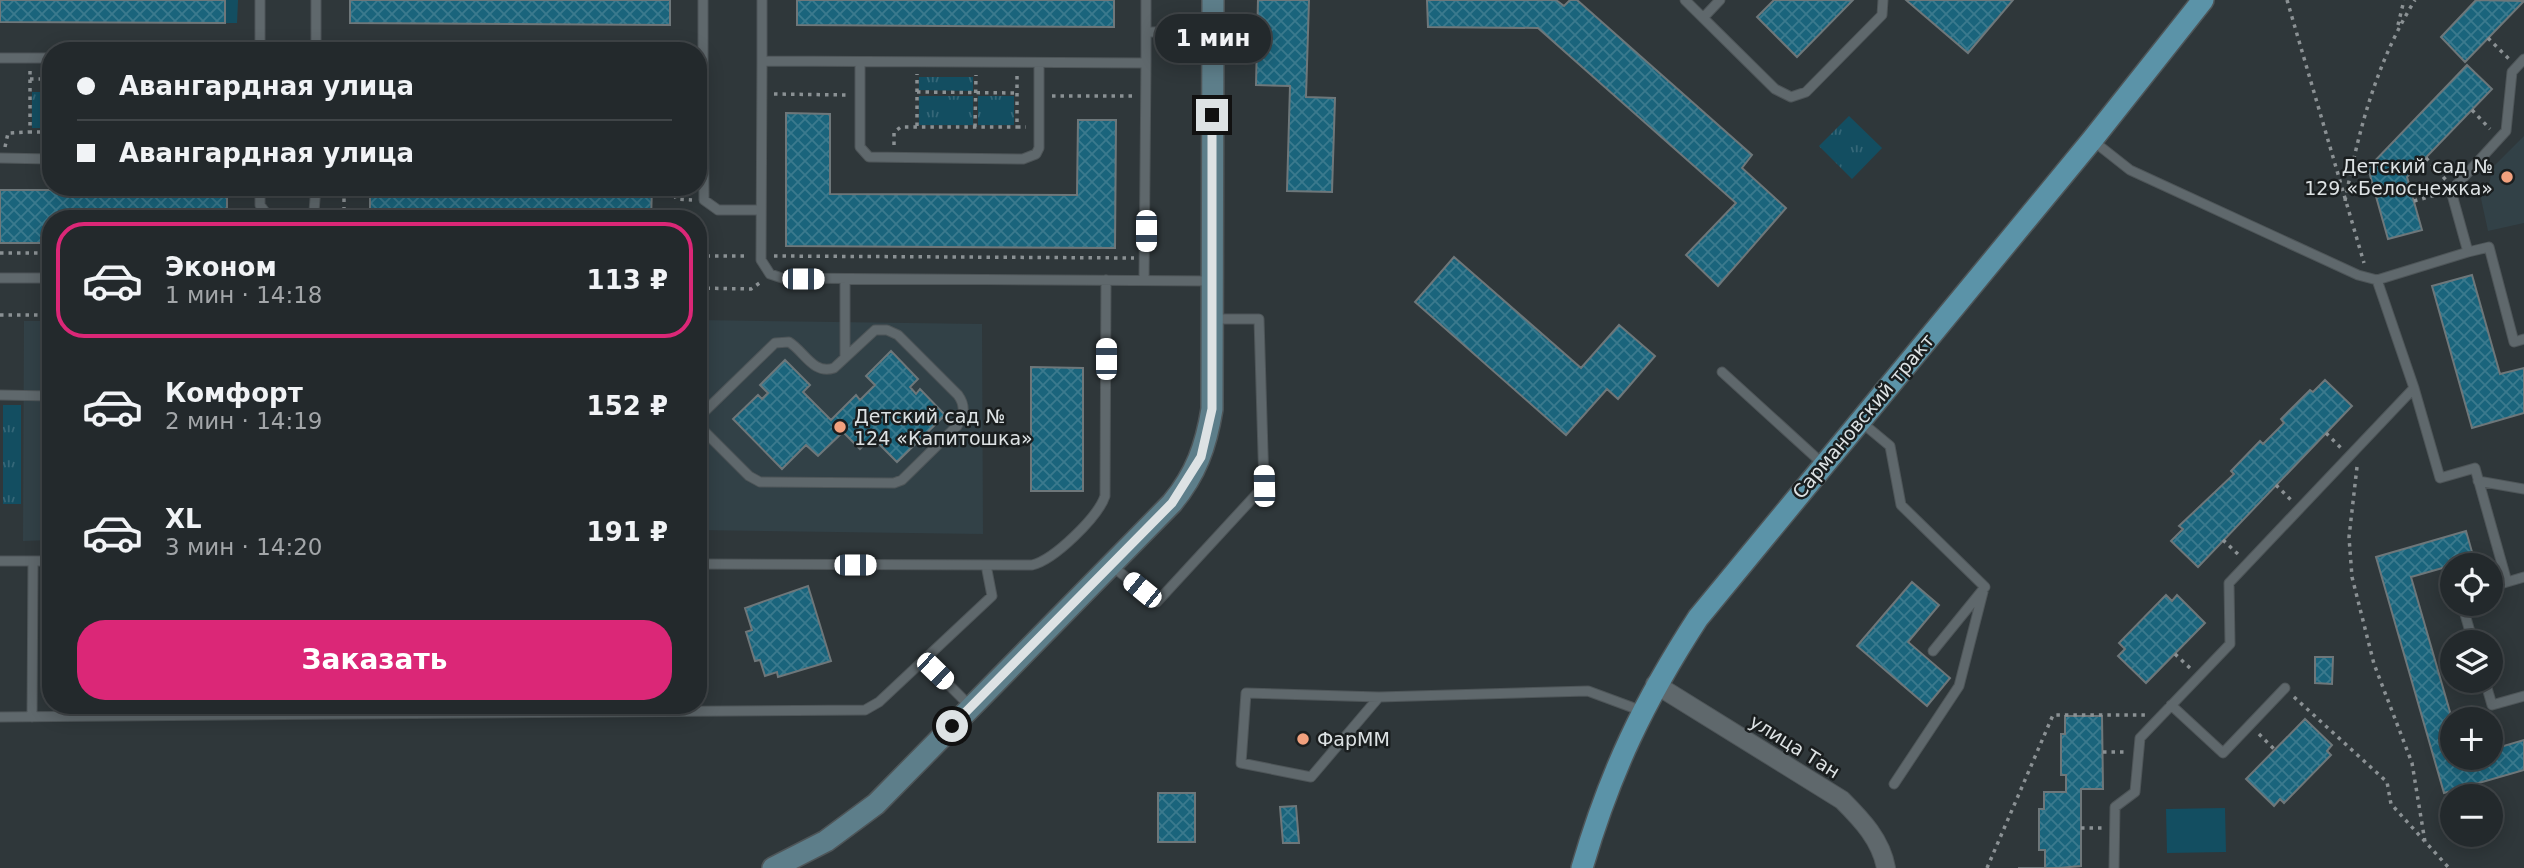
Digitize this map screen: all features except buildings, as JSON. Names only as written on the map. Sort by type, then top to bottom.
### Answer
[{"type":"main road","name":"Сармановский тракт","points":[[1582,868],[1616,764],[1655,684],[1698,618],[2203,0]]},
{"type":"street","points":[[773,868],[826,841],[865,812],[1172,503],[1201,457],[1212,409],[1213,0]]},
{"type":"street","name":"улица Тан","points":[[1655,684],[1842,800],[1862,821],[1883,851],[1886,868]]},
{"type":"lane","points":[[260,0],[260,42]]},
{"type":"lane","points":[[316,0],[316,42]]},
{"type":"lane","points":[[702,42],[704,0]]},
{"type":"lane","points":[[762,0],[761,256],[770,274],[782,278],[845,279],[1212,281]]},
{"type":"lane","points":[[1144,280],[1146,0]]},
{"type":"lane","points":[[1685,0],[1775,89],[1791,97],[1806,92],[1882,15],[1883,0]]},
{"type":"lane","points":[[1703,18],[1720,0]]},
{"type":"lane","points":[[1146,32],[1213,32]]},
{"type":"lane","points":[[0,58],[42,58]]},
{"type":"lane","points":[[762,61],[1146,63]]},
{"type":"lane","points":[[860,62],[860,147],[869,157],[894,158],[1030,157],[1039,148],[1039,62]]},
{"type":"lane","points":[[2469,252],[2453,189],[2506,131],[2512,72],[2521,63]]},
{"type":"lane","points":[[2092,139],[2130,170],[2373,279],[2488,247],[2514,341],[2524,339]]},
{"type":"lane","points":[[3,158],[42,159]]},
{"type":"lane","points":[[704,196],[704,200],[718,210],[761,210]]},
{"type":"lane","points":[[0,278],[42,278]]},
{"type":"lane","points":[[845,279],[845,357]]},
{"type":"lane","points":[[2373,279],[2414,388],[2440,478],[2475,468],[2507,582]]},
{"type":"lane","points":[[707,564],[1032,565],[1047,560],[1103,502],[1106,490],[1106,280]]},
{"type":"lane","points":[[1111,565],[1157,602],[1264,486],[1259,319],[1212,319]]},
{"type":"lane","points":[[707,409],[775,343],[789,342],[822,370],[834,368],[869,333],[881,329],[892,331],[961,400],[964,412],[957,426],[898,482],[760,482],[749,476],[707,434]]},
{"type":"lane","points":[[1721,372],[1822,464]]},
{"type":"lane","points":[[2114,868],[2115,807],[2136,792],[2140,738],[2230,644],[2229,583],[2414,388]]},
{"type":"lane","points":[[0,395],[42,396]]},
{"type":"lane","points":[[1859,420],[1890,446],[1901,505],[1985,587]]},
{"type":"lane","points":[[2478,481],[2524,489]]},
{"type":"lane","points":[[0,561],[42,561]]},
{"type":"lane","points":[[32,717],[33,561]]},
{"type":"lane","points":[[707,709],[865,710],[879,702],[992,596],[986,565]]},
{"type":"lane","points":[[2503,583],[2524,577]]},
{"type":"lane","points":[[1933,651],[1985,587]]},
{"type":"lane","points":[[1894,784],[1959,686],[1985,587]]},
{"type":"lane","points":[[923,660],[971,707]]},
{"type":"lane","points":[[2171,705],[2223,753],[2284,688]]},
{"type":"lane","points":[[1379,697],[1311,777],[1241,763],[1246,693],[1379,697],[1588,691],[1642,711]]},
{"type":"lane","points":[[2488,693],[2492,705],[2524,696]]},
{"type":"lane","points":[[0,717],[155,714]]},
{"type":"path","points":[[2287,0],[2344,203],[2373,279]]},
{"type":"path","points":[[2398,28],[2404,0]]},
{"type":"path","points":[[2344,203],[2362,117],[2398,28],[2415,0]]},
{"type":"path","points":[[2488,38],[2521,63]]},
{"type":"path","points":[[30,58],[30,132]]},
{"type":"path","points":[[917,62],[917,127]]},
{"type":"path","points":[[975,127],[976,75]]},
{"type":"path","points":[[1017,76],[1017,127]]},
{"type":"path","points":[[30,79],[42,79]]},
{"type":"path","points":[[917,92],[1017,93]]},
{"type":"path","points":[[761,94],[860,95]]},
{"type":"path","points":[[1039,96],[1146,96]]},
{"type":"path","points":[[2472,110],[2499,139]]},
{"type":"path","points":[[894,158],[896,129],[1039,127]]},
{"type":"path","points":[[3,158],[8,133],[42,132]]},
{"type":"path","points":[[2414,201],[2453,189],[2426,158]]},
{"type":"path","points":[[675,196],[676,199],[704,200]]},
{"type":"path","points":[[0,253],[42,253]]},
{"type":"path","points":[[707,256],[1146,258]]},
{"type":"path","points":[[707,288],[751,289],[770,274]]},
{"type":"path","points":[[0,315],[42,315]]},
{"type":"path","points":[[2326,433],[2349,456]]},
{"type":"path","points":[[2360,444],[2349,537],[2351,577],[2374,664],[2412,763],[2425,842]]},
{"type":"path","points":[[2276,485],[2300,508]]},
{"type":"path","points":[[2223,540],[2248,563]]},
{"type":"path","points":[[2175,654],[2199,676]]},
{"type":"path","points":[[2284,688],[2388,782],[2391,804],[2449,868]]},
{"type":"path","points":[[1987,868],[2053,715],[2161,715]]},
{"type":"path","points":[[2249,725],[2275,750]]},
{"type":"path","points":[[2102,752],[2139,752]]},
{"type":"path","points":[[2081,828],[2115,828]]},
{"type":"shaded area","name":"Детский сад № 129 «Белоснежка»","points":[[2524,136],[2524,223],[2488,231],[2480,194],[2489,186],[2492,168]]},
{"type":"shaded area","name":"Детский сад № 124 «Капитошка»","points":[[707,320],[982,324],[983,534],[707,530]]},
{"type":"shaded area","points":[[24,321],[42,321],[42,540],[23,541]]},
{"type":"green space","points":[[225,0],[238,0],[237,23],[225,23]]},
{"type":"green space","points":[[919,77],[973,77],[973,91],[919,90]]},
{"type":"green space","points":[[32,92],[42,92],[42,128],[32,128]]},
{"type":"green space","points":[[919,96],[973,96],[973,125],[919,125]]},
{"type":"green space","points":[[978,96],[1014,96],[1014,125],[978,125]]},
{"type":"green space","points":[[1849,116],[1882,148],[1852,179],[1819,146]]},
{"type":"green space","points":[[3,405],[21,405],[21,504],[3,504]]},
{"type":"green space","points":[[2225,808],[2226,852],[2167,853],[2166,809]]},
{"type":"place","name":"Детский сад № 129 «Белоснежка»","points":[[2507,177]]},
{"type":"place","name":"Детский сад № 124 «Капитошка»","points":[[840,427]]},
{"type":"place","name":"ФарММ","points":[[1303,739]]},
{"type":"route","points":[[952,726],[1172,503],[1190,480],[1201,457],[1208,438],[1212,409],[1212,115]]}]
